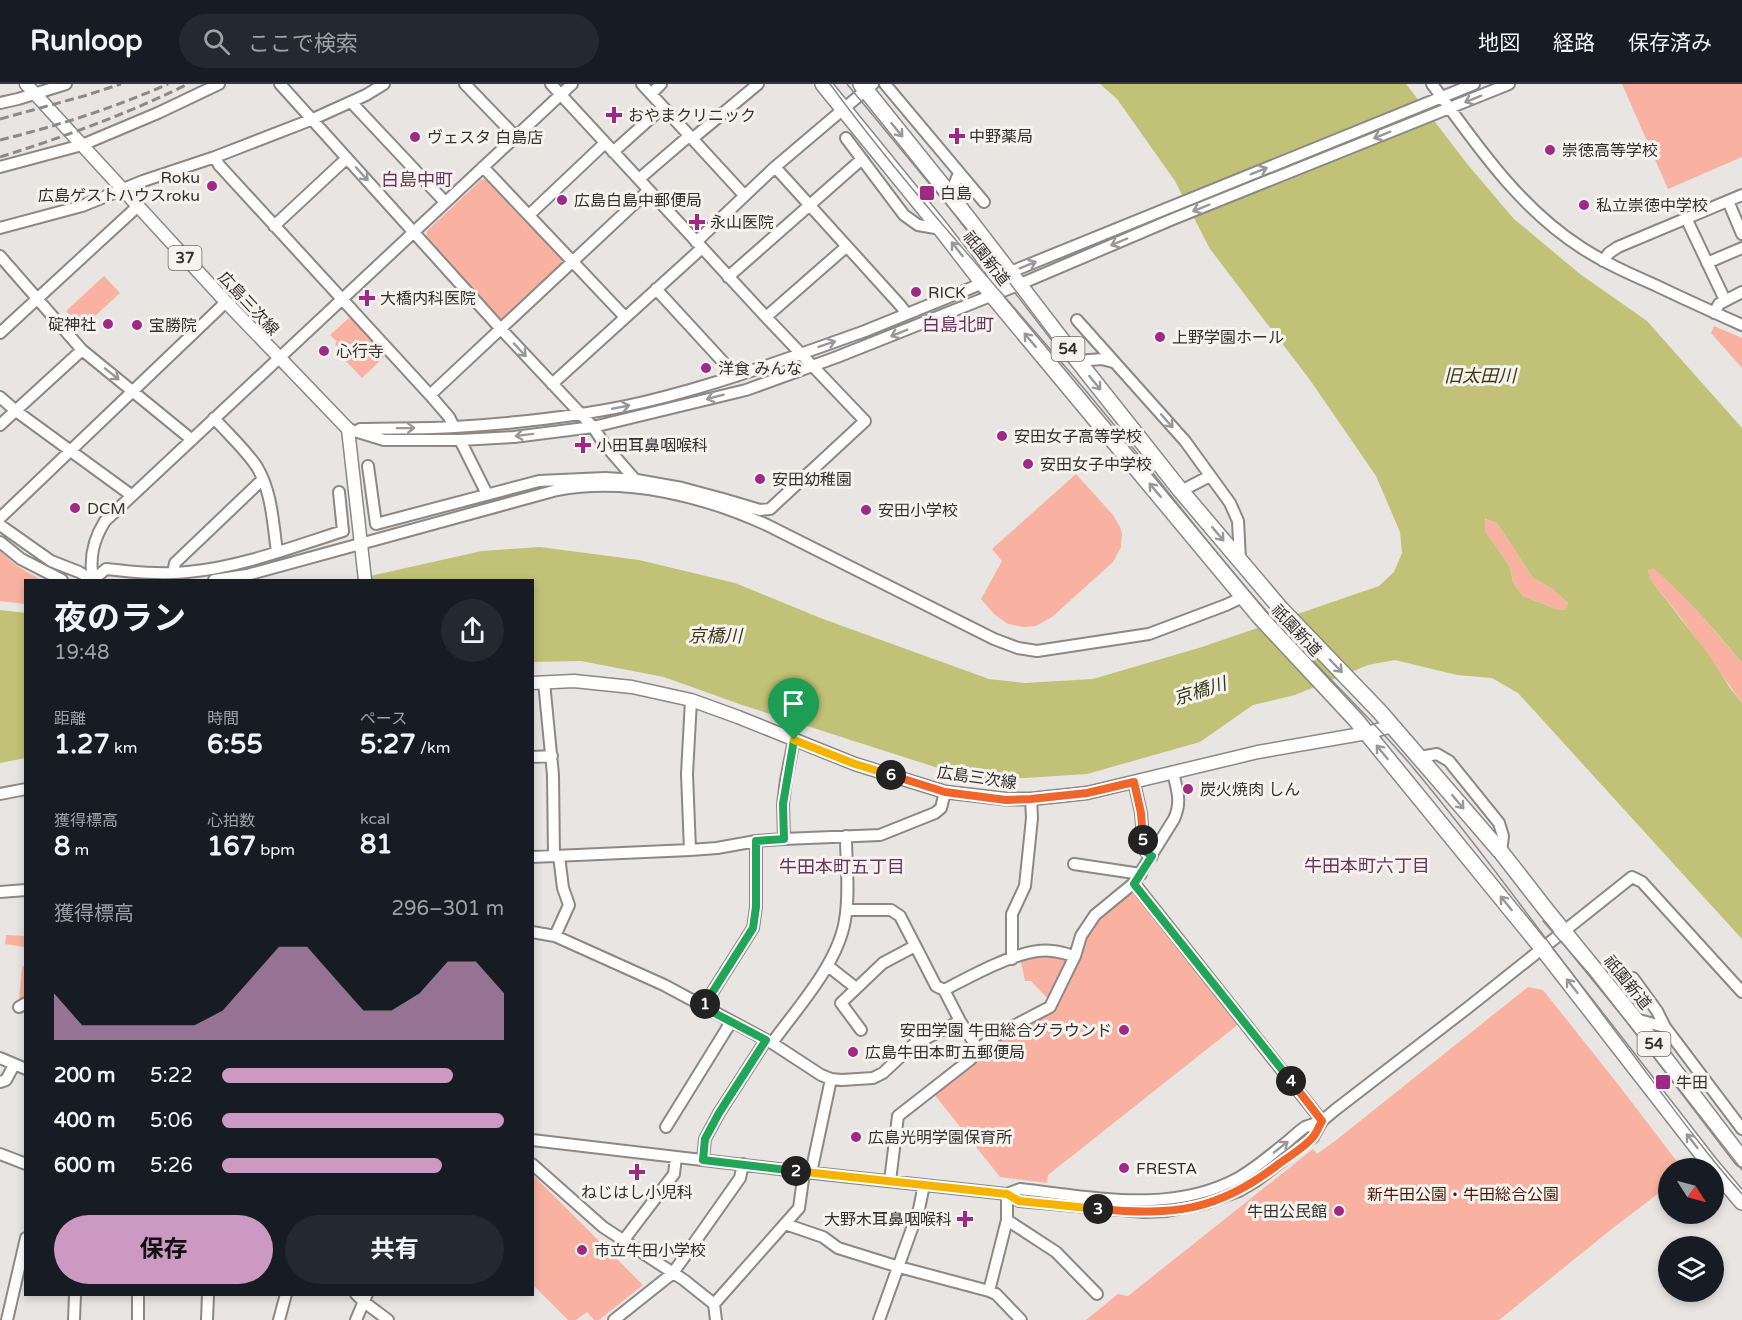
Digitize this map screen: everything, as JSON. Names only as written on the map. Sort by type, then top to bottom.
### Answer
[{"type":"highway","name":"祇園新道","points":[[822,84],[1258,616],[1367,733],[1542,948],[1702,1155],[1742,1202]]},
{"type":"highway","name":"祇園新道","points":[[866,86],[1018,285],[1181,490],[1281,609],[1378,710],[1501,852],[1740,1154]]},
{"type":"main road","name":"広島三次線","points":[[27,84],[226,302],[348,429]]},
{"type":"main road","points":[[348,429],[365,579]]},
{"type":"main road","name":"広島三次線","points":[[538,682],[574,681],[632,687],[691,700],[855,764],[945,792],[1006,800],[1087,793],[1258,752],[1367,733],[1392,726]]},
{"type":"street","points":[[0,103],[66,84]]},
{"type":"street","points":[[0,167],[81,145],[158,113],[219,84]]},
{"type":"street","points":[[280,84],[500,328],[593,427],[605,445],[639,484]]},
{"type":"street","points":[[0,228],[82,206],[122,189],[215,157],[313,119],[384,84]]},
{"type":"street","points":[[465,84],[516,137]]},
{"type":"street","points":[[368,466],[376,524],[539,481],[604,478],[682,488],[760,510],[770,509],[865,421],[728,277],[551,84]]},
{"type":"street","points":[[93,579],[91,558],[99,531],[105,521],[572,84]]},
{"type":"street","points":[[642,84],[744,195]]},
{"type":"street","points":[[651,94],[661,84]]},
{"type":"street","points":[[639,179],[758,84]]},
{"type":"street","points":[[885,84],[984,202]]},
{"type":"street","points":[[1432,84],[1460,124],[1509,185],[1544,219],[1580,247],[1603,261],[1742,325]]},
{"type":"street","points":[[348,429],[384,440],[514,437],[593,427],[746,390],[813,366],[988,289],[1009,272],[1474,84]]},
{"type":"street","points":[[348,429],[454,427],[581,414],[645,402],[736,376],[802,354],[907,314],[988,289],[1018,285],[1173,219],[1509,84]]},
{"type":"street","points":[[552,384],[656,289],[744,195],[843,109],[866,86]]},
{"type":"street","points":[[351,102],[445,202]]},
{"type":"street","points":[[529,215],[609,148],[663,107]]},
{"type":"street","points":[[846,138],[904,215],[918,225],[941,229]]},
{"type":"street","points":[[215,157],[219,165],[274,226],[430,395],[449,417],[454,427]]},
{"type":"street","points":[[274,226],[347,158]]},
{"type":"street","points":[[728,277],[862,159]]},
{"type":"street","points":[[483,167],[625,316]]},
{"type":"street","points":[[775,167],[907,314]]},
{"type":"street","points":[[950,195],[960,173]]},
{"type":"street","points":[[430,395],[649,190]]},
{"type":"street","points":[[1603,261],[1618,247],[1742,195]]},
{"type":"street","points":[[1728,201],[1742,234]]},
{"type":"street","points":[[0,332],[138,206]]},
{"type":"street","points":[[1686,218],[1725,300]]},
{"type":"street","points":[[766,317],[846,247]]},
{"type":"street","points":[[1707,263],[1742,248]]},
{"type":"street","points":[[0,256],[82,350],[191,439]]},
{"type":"street","points":[[656,289],[736,376]]},
{"type":"street","points":[[1714,313],[1719,304],[1742,292]]},
{"type":"street","points":[[0,518],[226,302]]},
{"type":"street","points":[[1077,320],[1185,441],[1230,503],[1238,521],[1240,560]]},
{"type":"street","points":[[0,425],[82,350]]},
{"type":"street","points":[[1078,361],[1102,359],[1113,362]]},
{"type":"street","points":[[0,397],[131,495]]},
{"type":"street","points":[[214,418],[257,468],[269,497],[277,552]]},
{"type":"street","points":[[460,440],[487,494]]},
{"type":"street","points":[[1181,490],[1210,476]]},
{"type":"street","points":[[173,573],[175,562],[262,479]]},
{"type":"street","points":[[221,579],[247,575],[557,490],[639,484],[736,511],[994,639],[1018,648],[1037,651],[1149,634],[1243,597]]},
{"type":"street","points":[[94,579],[106,569],[140,573],[188,573],[225,567],[343,531],[339,492]]},
{"type":"street","points":[[0,525],[51,561],[91,579]]},
{"type":"street","points":[[0,542],[21,559],[60,579]]},
{"type":"street","points":[[538,682],[552,756],[557,856],[569,905],[555,936]]},
{"type":"street","points":[[690,850],[687,774],[691,700]]},
{"type":"street","points":[[784,839],[783,804],[794,740]]},
{"type":"street","points":[[534,757],[552,756]]},
{"type":"street","points":[[890,1181],[898,1116],[971,1059],[978,1049],[1000,1033],[1050,1007],[1075,956],[1081,936],[1095,915],[1134,884],[1178,809],[1180,800],[1173,772]]},
{"type":"street","points":[[1134,782],[1141,813],[1144,849],[1152,856]]},
{"type":"street","points":[[0,794],[24,789]]},
{"type":"street","points":[[534,857],[690,850],[756,841],[880,835],[935,813],[941,808],[945,792]]},
{"type":"street","points":[[1012,959],[1012,914],[1025,886],[1032,818],[1031,799]]},
{"type":"street","points":[[703,1160],[705,1139],[719,1113],[769,1042],[828,966],[837,946],[847,910],[846,836]]},
{"type":"street","points":[[703,1007],[753,928],[756,907],[756,841]]},
{"type":"street","points":[[1074,864],[1141,874]]},
{"type":"street","points":[[534,1140],[1007,1194],[1020,1189],[1147,1201],[1190,1196],[1240,1177],[1305,1128],[1322,1121],[1632,877],[1642,882],[1742,992]]},
{"type":"street","points":[[1134,884],[1322,1121]]},
{"type":"street","points":[[0,892],[24,890]]},
{"type":"street","points":[[847,910],[891,910],[900,916],[936,986],[944,990],[978,1049]]},
{"type":"street","points":[[534,932],[555,936],[664,986],[769,1042],[831,1079],[873,1078],[883,1073],[913,1045],[960,1021]]},
{"type":"street","points":[[861,1029],[841,1003],[883,963],[915,946]]},
{"type":"street","points":[[944,990],[1012,959],[1040,950],[1075,956]]},
{"type":"street","points":[[828,966],[856,988]]},
{"type":"street","points":[[1633,978],[1657,1011],[1665,1027],[1742,1129]]},
{"type":"street","points":[[1635,1019],[1665,1027]]},
{"type":"street","points":[[666,1126],[731,1022]]},
{"type":"street","points":[[0,1058],[24,1068]]},
{"type":"street","points":[[0,1082],[6,1080],[14,1065]]},
{"type":"street","points":[[714,1304],[799,1208],[831,1079]]},
{"type":"street","points":[[0,1154],[24,1163]]},
{"type":"street","points":[[623,1240],[674,1174],[676,1157]]},
{"type":"street","points":[[614,1320],[673,1273],[740,1178],[743,1164]]},
{"type":"street","points":[[534,1166],[603,1227],[673,1273],[714,1304],[716,1320]]},
{"type":"street","points":[[879,1320],[919,1209],[924,1185]]},
{"type":"street","points":[[989,1291],[1007,1220],[1007,1194]]},
{"type":"street","points":[[1007,1220],[1056,1252],[1097,1294]]},
{"type":"street","points":[[785,1224],[823,1237],[838,1248],[989,1291],[996,1294],[1021,1320]]},
{"type":"street","points":[[7,1320],[24,1247]]},
{"type":"street","points":[[74,1320],[75,1296]]},
{"type":"street","points":[[138,1296],[138,1320]]},
{"type":"street","points":[[207,1320],[208,1296]]},
{"type":"street","points":[[279,1320],[285,1296]]},
{"type":"street","points":[[356,1320],[362,1297],[388,1320]]},
{"type":"green space","points":[[1622,84],[1742,84],[1742,157],[1668,189]]},
{"type":"green space","points":[[482,179],[487,180],[562,260],[562,265],[505,319],[495,318],[426,240],[427,231]]},
{"type":"green space","points":[[104,276],[120,293],[82,328],[66,311]]},
{"type":"green space","points":[[350,317],[386,355],[362,378],[341,356],[344,353],[330,335]]},
{"type":"green space","points":[[1714,326],[1742,338],[1742,368],[1711,333]]},
{"type":"green space","points":[[1076,474],[1113,515],[1122,534],[1121,547],[1113,562],[1052,617],[1036,626],[1023,627],[1008,624],[995,615],[981,599],[1002,561],[992,549]]},
{"type":"green space","points":[[1484,519],[1497,523],[1533,578],[1551,588],[1568,603],[1565,610],[1556,609],[1523,596],[1513,583],[1510,567],[1485,531]]},
{"type":"green space","points":[[0,551],[17,566],[39,579],[24,579],[24,604],[0,601]]},
{"type":"green space","points":[[1652,567],[1675,587],[1742,663],[1742,703],[1682,619],[1650,579],[1648,570]]},
{"type":"green space","name":"安田学園 牛田総合グラウンド","points":[[1131,894],[1138,894],[1240,1023],[1048,1175],[1047,1183],[1000,1177],[934,1094],[1004,1038],[1055,1011],[1081,956],[1085,940],[1099,919]]},
{"type":"green space","points":[[6,935],[24,936],[24,947],[5,944]]},
{"type":"green space","points":[[1033,954],[1069,957],[1049,1000],[1031,981],[1025,981],[1020,957]]},
{"type":"green space","points":[[24,966],[24,999],[19,1002],[22,967]]},
{"type":"green space","name":"新牛田公園・牛田総合公園","points":[[1528,987],[1543,990],[1674,1158],[1658,1158],[1658,1194],[1499,1320],[1086,1320],[1118,1294],[1128,1296],[1313,1149],[1317,1154]]},
{"type":"green space","points":[[534,1176],[643,1285],[599,1320],[594,1320],[587,1312],[576,1320],[568,1320],[534,1286]]},
{"type":"water","name":"旧太田川","points":[[1100,84],[1406,84],[1468,165],[1514,219],[1580,274],[1647,321],[1742,428],[1742,663],[1677,590],[1653,568],[1648,570],[1650,579],[1709,655],[1742,703],[1742,939],[1518,693],[1492,678],[1457,675],[1395,660],[1368,665],[1295,695],[1253,705],[1200,742],[1087,774],[1025,778],[966,777],[742,705],[664,677],[581,661],[534,662],[534,579],[356,579],[482,551],[540,547],[639,560],[735,583],[823,619],[989,679],[1025,683],[1093,679],[1202,647],[1379,586],[1394,572],[1402,553],[1400,532],[1376,476],[1310,380],[1210,249],[1175,181],[1117,99]],"holes":[[[1485,519],[1497,523],[1533,578],[1551,588],[1568,603],[1565,610],[1556,609],[1523,596],[1513,583],[1510,567],[1485,531]]]},
{"type":"water","points":[[0,610],[24,613],[24,758],[0,763]]},
{"type":"tram line","points":[[830,84],[919,197],[1099,407],[1243,584],[1376,726],[1440,800],[1685,1124],[1742,1194]]},
{"type":"tram line","points":[[847,84],[994,262],[1059,348]]},
{"type":"tram line","points":[[1543,921],[1590,975],[1742,1170]]},
{"type":"railway","points":[[0,119],[121,84]]},
{"type":"railway","points":[[0,140],[85,116],[168,84]]},
{"type":"railway","points":[[0,157],[95,124],[188,84]]},
{"type":"place","name":"おやまクリニック","points":[[614,115]]},
{"type":"place","name":"中野薬局","points":[[957,136]]},
{"type":"place","name":"ヴェスタ 白島店","points":[[415,137]]},
{"type":"place","name":"崇徳高等学校","points":[[1550,150]]},
{"type":"place","name":"Roku 広島ゲストハウスroku","points":[[212,186]]},
{"type":"place","name":"白島","points":[[927,193]]},
{"type":"place","name":"広島白島中郵便局","points":[[562,200]]},
{"type":"place","name":"私立崇徳中学校","points":[[1584,205]]},
{"type":"place","name":"永山医院","points":[[697,222]]},
{"type":"place","name":"RICK","points":[[916,292]]},
{"type":"place","name":"大橋内科医院","points":[[367,298]]},
{"type":"place","name":"碇神社","points":[[108,324]]},
{"type":"place","name":"宝勝院","points":[[137,325]]},
{"type":"place","name":"上野学園ホール","points":[[1160,337]]},
{"type":"place","name":"心行寺","points":[[324,351]]},
{"type":"place","name":"洋食 みんな","points":[[706,368]]},
{"type":"place","name":"安田女子高等学校","points":[[1002,436]]},
{"type":"place","name":"小田耳鼻咽喉科","points":[[583,445]]},
{"type":"place","name":"安田女子中学校","points":[[1028,464]]},
{"type":"place","name":"安田幼稚園","points":[[760,479]]},
{"type":"place","name":"DCM","points":[[75,508]]},
{"type":"place","name":"安田小学校","points":[[866,510]]},
{"type":"place","name":"炭火焼肉 しん","points":[[1188,789]]},
{"type":"place","name":"安田学園 牛田総合グラウンド","points":[[1124,1030]]},
{"type":"place","name":"広島牛田本町五郵便局","points":[[853,1052]]},
{"type":"place","name":"牛田","points":[[1663,1082]]},
{"type":"place","name":"広島光明学園保育所","points":[[856,1137]]},
{"type":"place","name":"FRESTA","points":[[1124,1168]]},
{"type":"place","name":"ねじはし小児科","points":[[637,1172]]},
{"type":"place","name":"牛田公民館","points":[[1339,1211]]},
{"type":"place","name":"大野木耳鼻咽喉科","points":[[965,1219]]},
{"type":"place","name":"市立牛田小学校","points":[[582,1250]]},
{"type":"district","name":"白島中町","points":[[417,180]]},
{"type":"district","name":"白島北町","points":[[958,325]]},
{"type":"district","name":"牛田本町六丁目","points":[[1367,866]]},
{"type":"district","name":"牛田本町五丁目","points":[[842,867]]},
{"type":"route","points":[[794,740],[855,764],[945,792],[1006,800],[1087,793],[1134,782],[1141,813],[1144,849],[1152,856],[1134,884],[1322,1121],[1313,1137],[1256,1181],[1239,1191],[1215,1201],[1179,1210],[1156,1212],[1131,1212],[1019,1201],[1007,1194],[703,1160],[705,1139],[766,1040],[703,1007],[753,928],[756,907],[756,841],[784,839],[783,804],[794,740]]},
{"type":"water label","name":"京橋川","points":[[715,636]]},
{"type":"water label","name":"京橋川","points":[[1200,691]]}]
